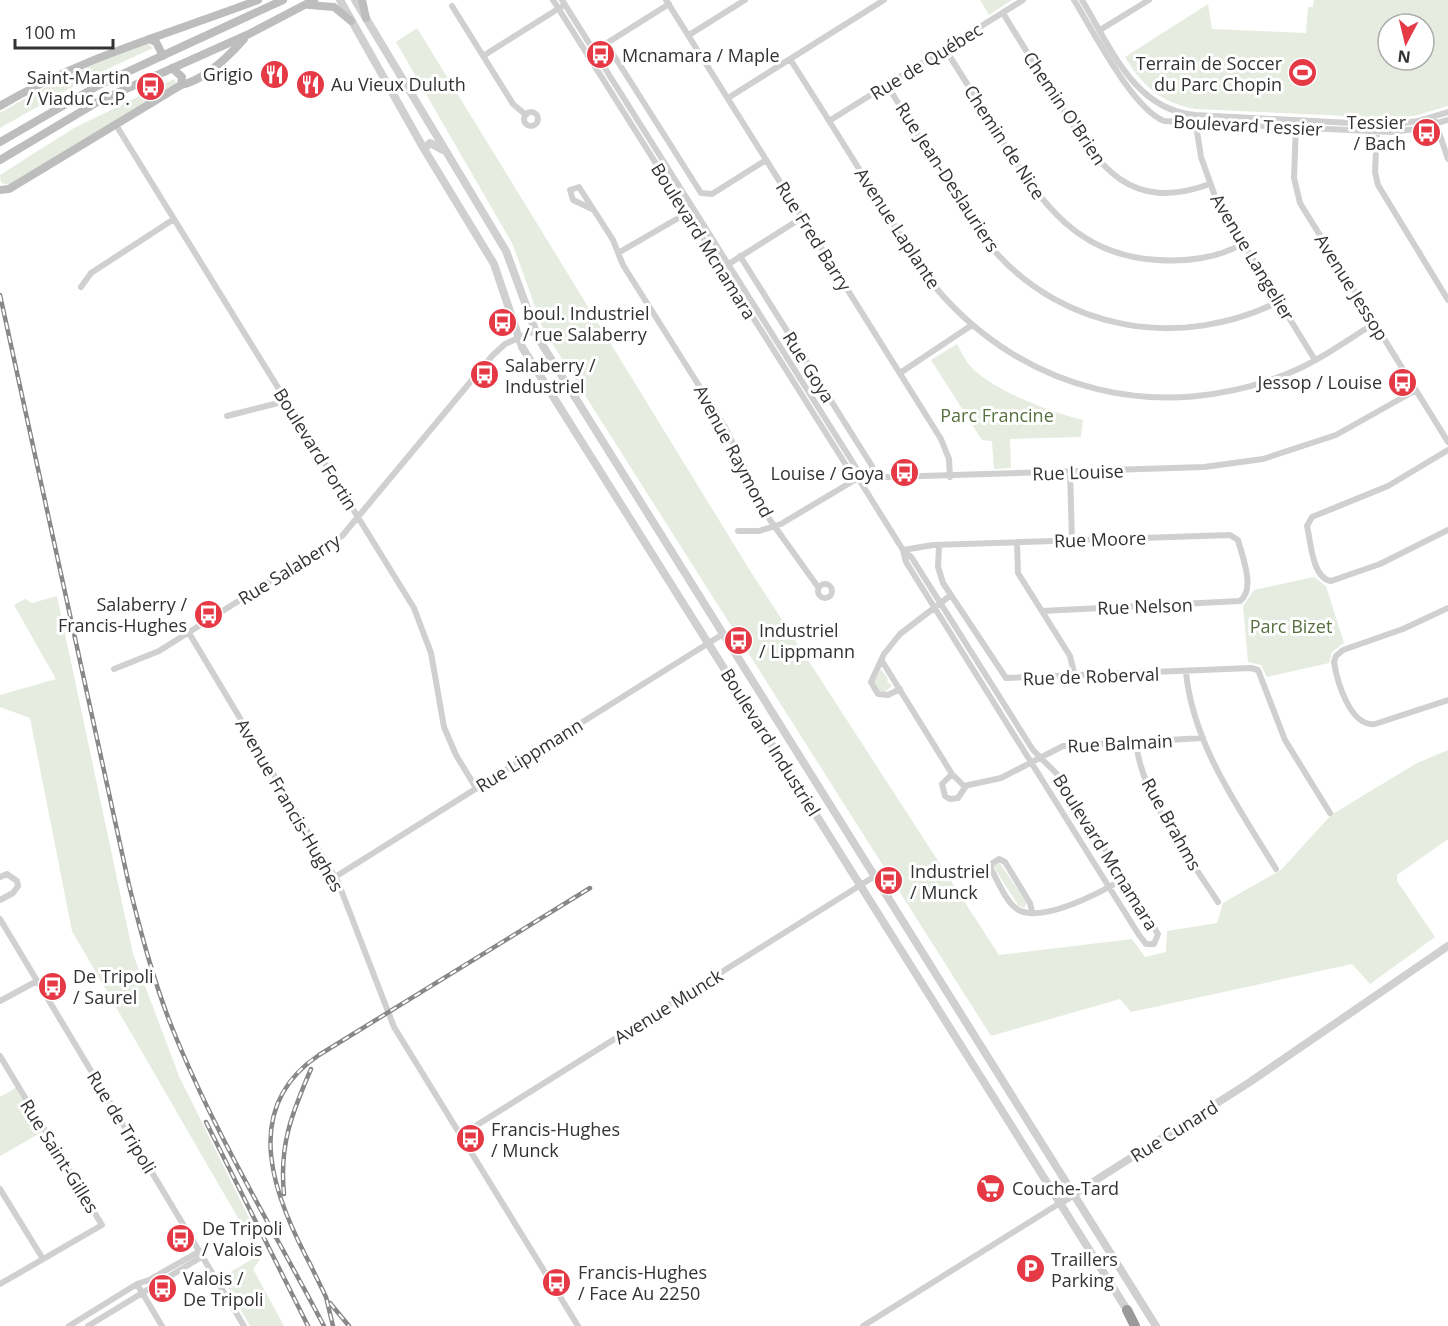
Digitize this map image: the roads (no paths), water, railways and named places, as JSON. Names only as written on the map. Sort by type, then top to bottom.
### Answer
[{"type":"highway","points":[[1127,1310],[1136,1326]]},
{"type":"main road","points":[[0,106],[84,63],[258,0]]},
{"type":"main road","points":[[0,142],[77,96],[283,0]]},
{"type":"main road","points":[[0,160],[90,106],[249,34],[314,0]]},
{"type":"main road","points":[[362,0],[366,18]]},
{"type":"main road","points":[[306,5],[334,7],[351,21]]},
{"type":"main road","points":[[0,190],[9,189],[181,86],[189,84],[229,56],[249,34]]},
{"type":"main road","points":[[149,39],[156,42],[163,56]]},
{"type":"main road","points":[[172,68],[182,77],[181,86]]},
{"type":"street","name":"Boulevard Industriel","points":[[340,0],[424,149],[494,264],[518,338],[1127,1310]]},
{"type":"street","name":"Boulevard Industriel","points":[[355,0],[506,251],[534,331],[1156,1326]]},
{"type":"street","name":"Boulevard Mcnamara","points":[[553,0],[561,4],[721,268],[851,473],[858,478],[903,550],[912,558],[1033,750],[1058,775],[1158,934],[1154,944],[1145,943],[1109,887],[906,562],[903,550]]},
{"type":"street","points":[[688,35],[745,0]]},
{"type":"street","points":[[728,98],[884,0]]},
{"type":"street","name":"Rue de Québec","points":[[829,121],[1023,0]]},
{"type":"street","name":"Boulevard Tessier","points":[[1074,0],[1144,107],[1168,122],[1195,119],[1410,130],[1435,121],[1448,112]]},
{"type":"street","name":"Boulevard Tessier","points":[[1082,0],[1140,91],[1163,108],[1195,119]]},
{"type":"street","points":[[1100,30],[1149,0]]},
{"type":"street","points":[[591,53],[668,2]]},
{"type":"street","name":"Rue Fred Barry","points":[[668,2],[944,444],[949,459],[950,477]]},
{"type":"street","points":[[483,56],[561,4]]},
{"type":"street","points":[[452,6],[515,107],[526,115]]},
{"type":"street","name":"Chemin O'Brien","points":[[1003,13],[1088,148],[1107,171],[1127,184],[1155,192],[1179,193],[1210,184]]},
{"type":"street","points":[[606,43],[698,190],[704,195],[712,194],[766,159]]},
{"type":"street","name":"Chemin de Nice","points":[[945,49],[1037,196],[1058,218],[1082,236],[1124,255],[1161,261],[1206,256],[1242,244]]},
{"type":"street","name":"Boulevard Mcnamara","points":[[591,53],[857,469],[858,478]]},
{"type":"street","name":"Avenue Laplante","points":[[790,59],[924,271],[972,325],[1014,355],[1054,375],[1110,392],[1147,398],[1181,398],[1231,392],[1283,375],[1314,360],[1375,322]]},
{"type":"street","name":"Rue Jean-Deslauriers","points":[[887,85],[991,247],[1018,274],[1055,300],[1112,323],[1165,330],[1226,322],[1278,302]]},
{"type":"street","name":"Avenue Langelier","points":[[1195,119],[1200,151],[1210,184],[1242,244],[1314,360]]},
{"type":"street","name":"Boulevard Tessier","points":[[1435,121],[1448,120]]},
{"type":"street","points":[[1435,121],[1448,159]]},
{"type":"street","name":"Avenue Jessop","points":[[1296,123],[1294,178],[1298,198],[1448,442]]},
{"type":"street","name":"Boulevard Fortin","points":[[116,125],[420,620],[432,658],[445,731],[476,788]]},
{"type":"street","points":[[1377,128],[1375,172],[1378,186],[1448,300]]},
{"type":"street","points":[[424,149],[430,143],[444,151]]},
{"type":"street","name":"Avenue Raymond","points":[[592,208],[623,265],[725,427],[770,520],[818,587]]},
{"type":"street","points":[[618,253],[687,213]]},
{"type":"street","points":[[721,268],[802,217]]},
{"type":"street","points":[[81,287],[89,274],[174,219]]},
{"type":"street","name":"Rue Goya","points":[[740,256],[872,466],[874,478]]},
{"type":"street","points":[[900,373],[972,325]]},
{"type":"street","name":"Rue Salaberry","points":[[114,669],[155,653],[338,539],[492,356],[505,344],[534,331]]},
{"type":"street","name":"Rue Louise","points":[[858,478],[950,477],[1221,466],[1270,458],[1336,435],[1416,390]]},
{"type":"street","points":[[227,416],[286,401]]},
{"type":"street","points":[[1448,450],[1388,486],[1312,517],[1307,524],[1318,573],[1324,579],[1331,581],[1380,564],[1448,530]]},
{"type":"street","points":[[1070,472],[1072,540]]},
{"type":"street","points":[[738,531],[759,531],[775,527],[858,478]]},
{"type":"street","name":"Rue Moore","points":[[903,550],[911,546],[1233,535],[1238,540],[1244,567],[1248,586],[1246,595]]},
{"type":"street","points":[[1017,542],[1017,571],[1070,656],[1075,677]]},
{"type":"street","name":"Rue de Roberval","points":[[939,545],[939,571],[951,595],[1004,677],[1075,677],[1256,669],[1260,673],[1271,708],[1285,740],[1330,813]]},
{"type":"street","points":[[900,689],[883,695],[873,688],[872,676],[900,634],[933,606],[951,595]]},
{"type":"street","name":"Rue Nelson","points":[[1042,611],[1233,602],[1242,600],[1246,595]]},
{"type":"street","points":[[1448,608],[1403,629],[1343,650],[1336,656],[1334,662],[1351,708],[1358,720],[1365,724],[1375,724],[1448,700]]},
{"type":"street","name":"Avenue Francis-Hughes","points":[[189,633],[335,877],[390,1019],[578,1326]]},
{"type":"street","name":"Rue Lippmann","points":[[335,877],[723,634]]},
{"type":"street","points":[[882,661],[952,774],[960,784],[966,786]]},
{"type":"street","points":[[1186,672],[1191,700],[1203,738],[1222,781],[1276,869]]},
{"type":"street","name":"Rue Balmain","points":[[952,774],[942,784],[945,796],[950,799],[958,798],[966,786],[1002,778],[1063,746],[1203,738]]},
{"type":"street","name":"Rue Brahms","points":[[1136,742],[1139,760],[1152,794],[1218,902]]},
{"type":"street","points":[[1032,911],[1030,903],[1005,863],[1001,859],[994,860],[991,868],[1014,906],[1023,911],[1032,911],[1067,906],[1123,879]]},
{"type":"street","points":[[0,877],[7,874],[12,876],[18,886],[13,893],[0,900]]},
{"type":"street","name":"Avenue Munck","points":[[461,1135],[875,876]]},
{"type":"street","name":"Rue de Tripoli","points":[[0,919],[244,1326]]},
{"type":"street","name":"Rue Cunard","points":[[863,1326],[1259,1076],[1448,946]]},
{"type":"street","points":[[0,1001],[37,981]]},
{"type":"street","name":"Rue Saint-Gilles","points":[[0,1056],[102,1225],[43,1259]]},
{"type":"street","points":[[0,1189],[43,1259],[0,1284]]},
{"type":"street","points":[[69,1326],[136,1284],[149,1280],[201,1254]]},
{"type":"street","points":[[88,1326],[201,1254]]},
{"type":"street","points":[[136,1284],[162,1326]]},
{"type":"railway","points":[[0,295],[129,885],[153,973],[171,1025],[205,1102],[324,1326]]},
{"type":"railway","points":[[312,1268],[286,1214],[271,1157],[271,1129],[278,1102],[294,1077],[319,1055],[590,888]]},
{"type":"railway","points":[[284,1194],[283,1160],[288,1130],[311,1069]]},
{"type":"railway","points":[[206,1122],[308,1326]]},
{"type":"railway","points":[[309,1262],[326,1297],[333,1326]]},
{"type":"railway","points":[[330,1303],[349,1326]]},
{"type":"place","name":"Mcnamara / Maple","points":[[601,55]]},
{"type":"place","name":"Terrain de Soccer du Parc Chopin","points":[[1303,73]]},
{"type":"place","name":"Grigio","points":[[274,74]]},
{"type":"place","name":"Au Vieux Duluth","points":[[310,84]]},
{"type":"place","name":"Saint-Martin / Viaduc C.P.","points":[[151,87]]},
{"type":"place","name":"Tessier / Bach","points":[[1427,132]]},
{"type":"place","name":"boul. Industriel / rue Salaberry","points":[[502,323]]},
{"type":"place","name":"Salaberry / Industriel","points":[[484,375]]},
{"type":"place","name":"Jessop / Louise","points":[[1403,382]]},
{"type":"place","name":"Louise / Goya","points":[[905,473]]},
{"type":"place","name":"Salaberry / Francis-Hughes","points":[[208,614]]},
{"type":"place","name":"Industriel / Lippmann","points":[[738,640]]},
{"type":"place","name":"Industriel / Munck","points":[[889,881]]},
{"type":"place","name":"De Tripoli / Saurel","points":[[52,986]]},
{"type":"place","name":"Francis-Hughes / Munck","points":[[470,1139]]},
{"type":"place","name":"Couche-Tard","points":[[991,1188]]},
{"type":"place","name":"De Tripoli / Valois","points":[[181,1238]]},
{"type":"place","name":"Traillers Parking","points":[[1030,1269]]},
{"type":"place","name":"Francis-Hughes / Face Au 2250","points":[[557,1282]]},
{"type":"place","name":"Valois / De Tripoli","points":[[162,1288]]},
{"type":"park label","name":"Parc Francine","points":[[997,415]]},
{"type":"park label","name":"Parc Bizet","points":[[1291,626]]}]
